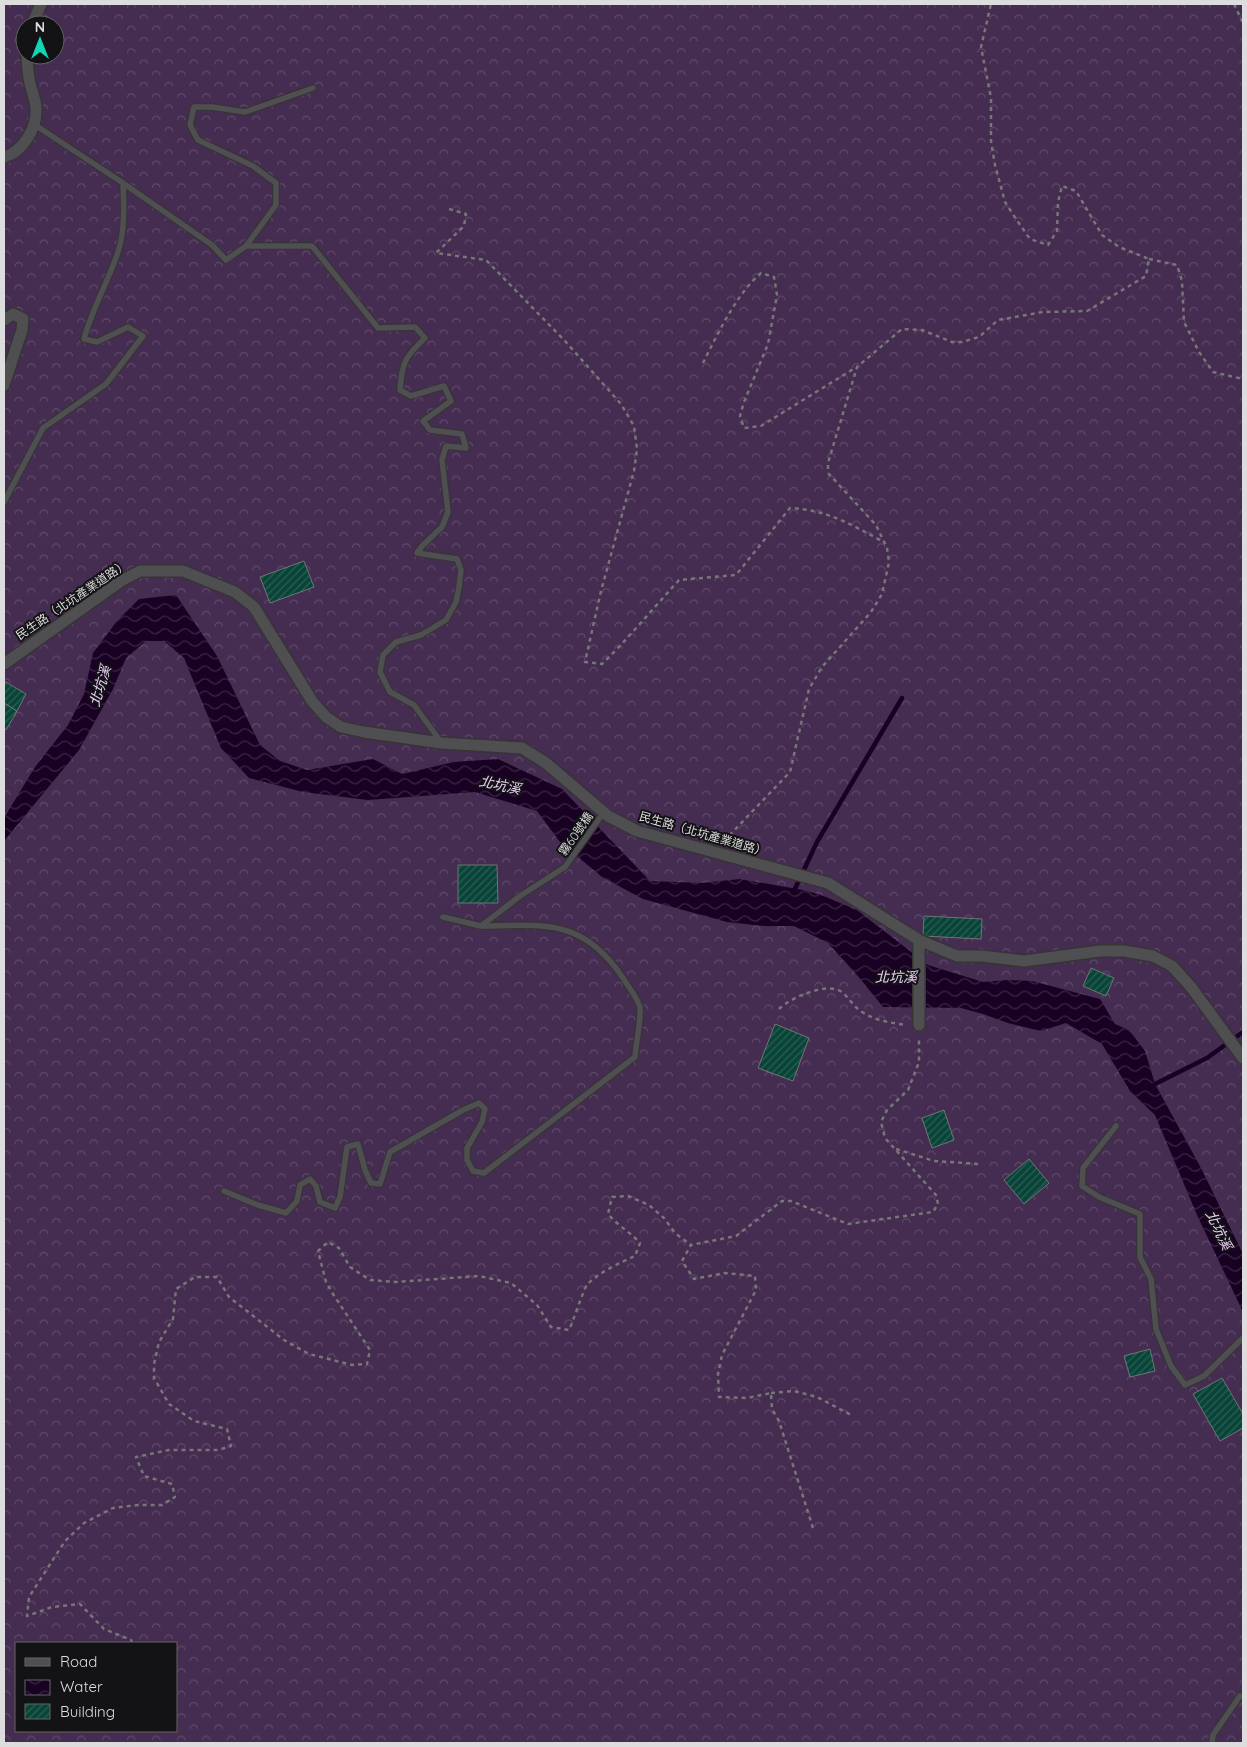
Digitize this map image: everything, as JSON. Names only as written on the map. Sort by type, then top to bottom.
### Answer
[{"type":"street","points":[[4,157],[11,155],[23,144],[34,125],[36,108],[28,65]]},
{"type":"street","points":[[4,320],[13,314],[23,319],[22,330],[4,385]]},
{"type":"street","name":"民生路（北坑產業道路）","points":[[4,664],[121,581],[140,571],[183,571],[235,592],[254,607],[312,701],[326,716],[341,727],[441,743],[522,748],[546,763],[603,812],[637,831],[828,883],[919,940],[957,956],[981,956],[1024,961],[1100,951],[1124,951],[1153,956],[1172,966],[1191,987],[1240,1054]]},
{"type":"street","points":[[919,942],[919,1026]]},
{"type":"lane","points":[[34,125],[123,183],[212,245],[226,260],[246,246],[276,205],[276,183],[253,166],[198,140],[190,125],[194,107],[212,107],[245,112],[313,88]]},
{"type":"lane","points":[[4,502],[43,428],[106,384],[143,336],[128,327],[97,342],[84,339],[90,318],[106,284],[118,250],[124,211],[123,183]]},
{"type":"lane","points":[[246,246],[312,246],[378,328],[415,327],[424,338],[412,350],[401,368],[400,390],[410,396],[444,386],[451,401],[424,421],[430,430],[462,434],[466,448],[446,446],[442,460],[448,512],[442,527],[417,552],[457,559],[461,570],[456,602],[446,620],[421,635],[396,642],[383,655],[380,672],[390,692],[414,705],[441,743]]},
{"type":"lane","name":"霧60號橋","points":[[481,926],[520,896],[565,867],[603,812]]},
{"type":"lane","points":[[224,1191],[258,1205],[286,1213],[297,1201],[300,1185],[310,1179],[316,1186],[320,1202],[335,1208],[340,1197],[347,1147],[358,1144],[365,1170],[371,1183],[380,1184],[390,1152],[463,1110],[479,1103],[485,1108],[482,1122],[467,1148],[467,1160],[473,1171],[484,1173],[635,1057],[640,1006],[619,972],[586,939],[563,928],[533,925],[481,926],[443,917]]},
{"type":"lane","points":[[1116,1126],[1083,1168],[1082,1186],[1098,1197],[1140,1214],[1140,1258],[1151,1279],[1156,1329],[1171,1366],[1185,1385],[1204,1376],[1243,1338]]},
{"type":"lane","points":[[1212,1743],[1213,1735],[1240,1696]]},
{"type":"path","points":[[991,4],[981,47],[991,98],[991,141],[994,165],[1005,202],[1030,239],[1048,245],[1057,231],[1058,202],[1062,186],[1076,191],[1102,235],[1119,247],[1149,259],[1176,265],[1182,281],[1184,322],[1199,352],[1214,372],[1243,379]]},
{"type":"path","points":[[1234,4],[1243,23]]},
{"type":"path","points":[[449,209],[466,214],[464,226],[436,253],[486,260],[565,341],[621,404],[634,426],[637,449],[634,470],[601,591],[585,662],[602,664],[622,645],[679,580],[736,575],[790,508],[809,509],[839,518],[884,542]]},
{"type":"path","points":[[702,363],[750,282],[761,273],[774,277],[777,295],[768,344],[740,416],[744,428],[761,426],[857,367],[902,329],[922,330],[952,342],[962,342],[978,337],[998,320],[1043,312],[1087,311],[1146,276],[1149,259]]},
{"type":"path","points":[[713,852],[790,772],[809,689],[822,666],[871,612],[882,594],[889,562],[884,542],[876,525],[828,473],[828,463],[857,367]]},
{"type":"path","points":[[690,1245],[736,1236],[782,1201],[791,1201],[848,1224],[933,1212],[938,1204],[936,1195],[885,1138],[880,1122],[886,1110],[908,1090],[919,1062],[919,1026],[884,1022],[862,1012],[843,992],[835,988],[812,991],[787,1002],[779,1009]]},
{"type":"path","points":[[894,1148],[934,1161],[978,1164]]},
{"type":"path","points":[[132,1642],[131,1640],[104,1629],[80,1604],[52,1607],[27,1616],[29,1597],[65,1541],[84,1523],[113,1508],[162,1505],[175,1497],[172,1484],[144,1476],[136,1457],[169,1450],[218,1450],[231,1446],[227,1428],[194,1420],[169,1404],[154,1378],[154,1364],[159,1342],[173,1319],[176,1289],[195,1277],[217,1277],[230,1297],[284,1340],[309,1354],[332,1361],[352,1365],[367,1364],[370,1350],[326,1282],[318,1251],[328,1242],[339,1248],[350,1267],[370,1280],[396,1282],[479,1276],[511,1284],[538,1304],[551,1327],[569,1330],[586,1286],[621,1262],[635,1256],[640,1243],[617,1225],[608,1214],[612,1197],[628,1196],[649,1205],[690,1245]]},
{"type":"path","points":[[690,1245],[682,1261],[694,1279],[725,1273],[755,1276],[756,1290],[722,1355],[718,1374],[719,1397],[747,1398],[794,1391],[817,1397],[853,1416]]},
{"type":"path","points":[[771,1393],[772,1409],[779,1421],[813,1528]]},
{"type":"green space","points":[[4,4],[1243,4],[1243,1743],[4,1743]]},
{"type":"water","name":"北坑溪","points":[[176,595],[217,656],[260,745],[280,761],[307,770],[373,759],[402,774],[454,762],[498,759],[562,789],[650,881],[702,883],[740,879],[803,890],[821,895],[857,910],[928,965],[983,982],[1032,981],[1100,999],[1115,1024],[1129,1030],[1145,1051],[1155,1084],[1201,1168],[1243,1254],[1243,1312],[1197,1215],[1155,1115],[1130,1091],[1102,1044],[1066,1023],[1041,1031],[961,1008],[883,1007],[828,943],[794,926],[765,926],[727,922],[643,899],[602,877],[560,842],[537,811],[475,792],[368,800],[303,792],[249,778],[221,748],[184,658],[164,641],[146,641],[126,658],[113,689],[79,750],[4,841],[4,818],[35,767],[68,725],[84,694],[93,653],[117,621],[139,599]]},
{"type":"building","points":[[304,561],[314,587],[270,603],[260,577]]},
{"type":"building","points":[[4,681],[26,694],[17,711],[4,703]]},
{"type":"building","points":[[4,703],[17,711],[6,730],[4,729]]},
{"type":"building","points":[[458,865],[497,865],[498,903],[458,903]]},
{"type":"building","points":[[924,916],[982,919],[981,939],[923,936]]},
{"type":"building","points":[[1091,968],[1114,978],[1106,996],[1083,986]]},
{"type":"building","points":[[775,1024],[809,1038],[793,1081],[758,1068]]},
{"type":"building","points":[[944,1110],[954,1140],[932,1148],[922,1118]]},
{"type":"building","points":[[1029,1159],[1049,1183],[1024,1204],[1004,1180]]},
{"type":"building","points":[[1150,1349],[1155,1371],[1130,1377],[1124,1356]]},
{"type":"building","points":[[1222,1378],[1243,1414],[1243,1428],[1220,1441],[1193,1394]]},
{"type":"waterway","points":[[793,893],[817,842],[902,698]]},
{"type":"waterway","points":[[1151,1088],[1155,1084],[1207,1058],[1243,1032]]}]
